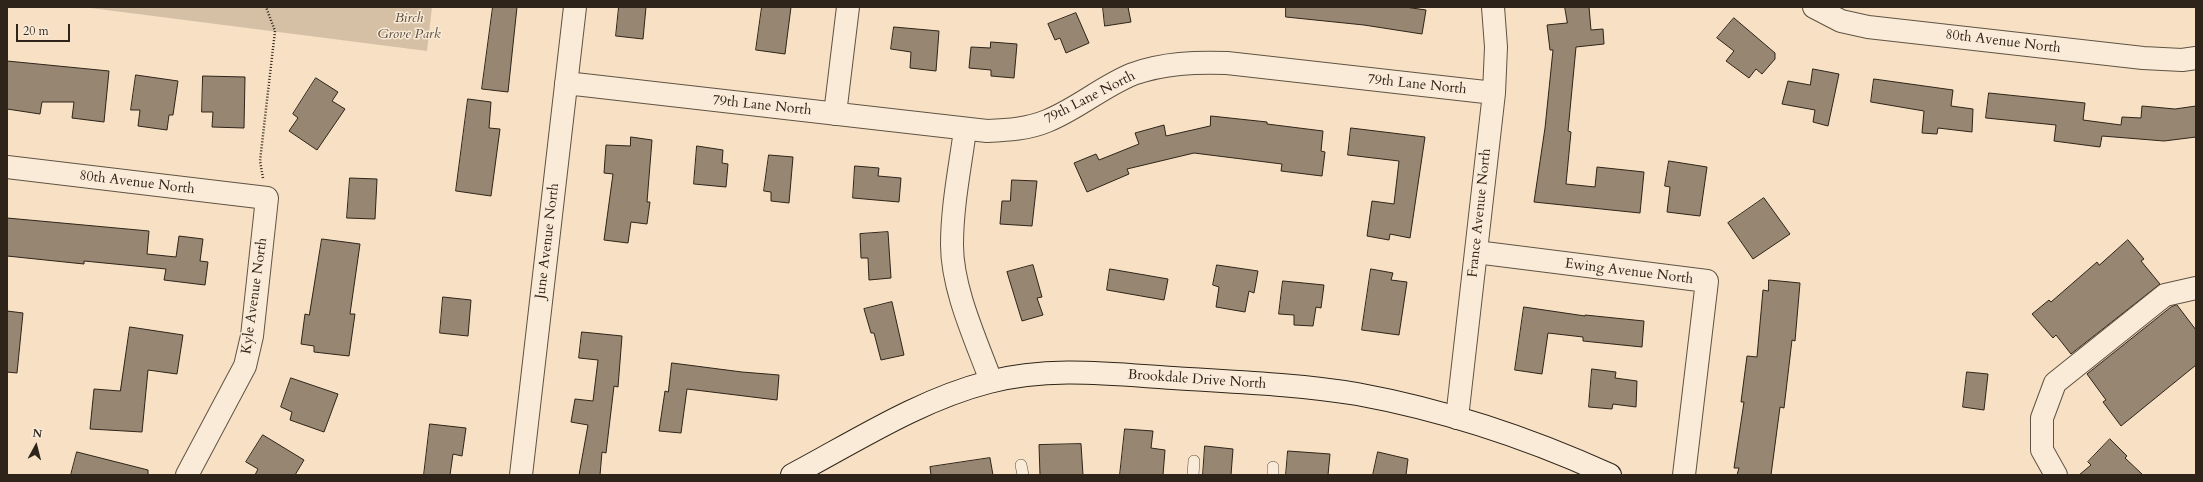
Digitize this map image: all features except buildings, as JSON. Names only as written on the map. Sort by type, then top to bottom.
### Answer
[{"type":"street","name":"June Avenue North","points":[[521,475],[575,7]]},
{"type":"street","points":[[835,114],[848,7]]},
{"type":"street","name":"France Avenue North","points":[[1457,418],[1494,94],[1496,47],[1493,7]]},
{"type":"street","name":"80th Avenue North","points":[[1814,7],[1841,21],[1868,27],[2143,58],[2182,60],[2196,58]]},
{"type":"street","name":"79th Lane North","points":[[566,83],[965,130],[987,131],[1018,130],[1047,122],[1133,74],[1163,66],[1196,62],[1235,64],[1494,94]]},
{"type":"street","points":[[965,130],[952,246],[955,272],[962,299],[991,381]]},
{"type":"street","name":"80th Avenue North","points":[[7,167],[267,198]]},
{"type":"street","name":"Kyle Avenue North","points":[[187,475],[245,366],[252,336],[267,198]]},
{"type":"street","name":"Ewing Avenue North","points":[[1476,252],[1707,281],[1684,475]]},
{"type":"street","points":[[2056,475],[2042,450],[2042,418],[2055,383],[2165,295],[2196,288]]},
{"type":"street","name":"Brookdale Drive North","points":[[792,475],[900,416],[943,396],[991,381],[1036,374],[1083,372],[1296,387],[1356,394],[1414,406],[1457,418],[1529,441],[1610,475]]},
{"type":"lane","points":[[1193,475],[1194,461]]},
{"type":"path","points":[[266,7],[275,31],[260,161],[267,198]]},
{"type":"green space","name":"Birch Grove Park","points":[[83,7],[432,7],[427,51]]}]
